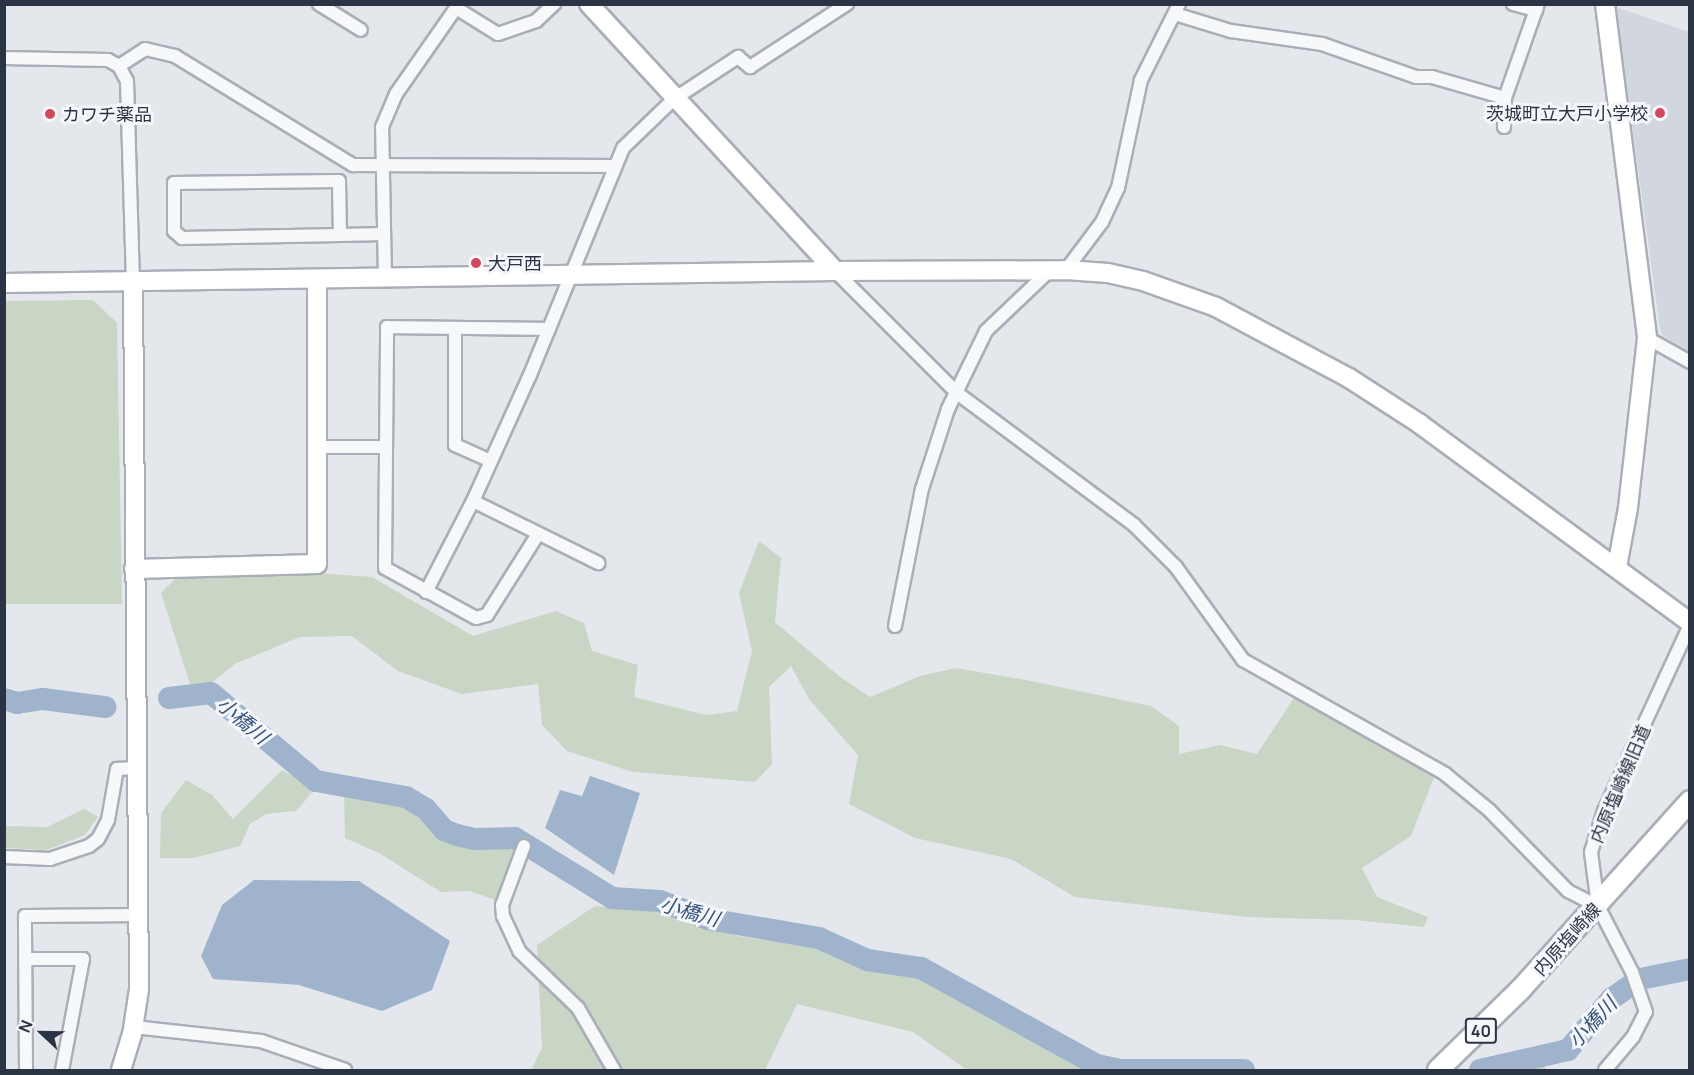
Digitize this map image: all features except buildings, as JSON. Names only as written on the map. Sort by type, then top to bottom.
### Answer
[{"type":"main road","name":"内原塩崎線","points":[[1438,1071],[1521,989],[1598,906],[1689,801]]},
{"type":"street","points":[[319,4],[361,30]]},
{"type":"street","points":[[385,278],[382,127],[396,94],[456,8],[498,33],[536,21],[554,4]]},
{"type":"street","points":[[589,4],[674,99],[835,271],[957,393],[1134,525],[1176,567],[1243,660],[1445,774],[1489,810],[1568,891],[1598,906]]},
{"type":"street","points":[[1504,127],[1505,98],[1537,7],[1513,4]]},
{"type":"street","points":[[1605,4],[1647,338],[1629,508],[1617,567]]},
{"type":"street","points":[[426,592],[491,461],[549,329],[623,148],[674,99],[738,57],[750,66],[839,7]]},
{"type":"street","points":[[895,626],[922,489],[940,429],[986,332],[1058,270],[1102,222],[1118,188],[1141,80],[1177,9],[1231,31],[1322,45],[1416,77],[1432,77],[1505,98]]},
{"type":"street","points":[[119,66],[145,49],[175,56],[353,165],[614,166]]},
{"type":"street","points":[[4,58],[108,60],[119,66],[127,81],[133,282],[134,569],[140,915],[139,989],[134,1027],[121,1071]]},
{"type":"street","points":[[340,235],[339,181],[174,183],[174,231],[182,238],[340,235],[384,234]]},
{"type":"street","points":[[4,283],[835,271],[1058,270],[1108,273],[1185,294],[1349,378],[1420,424],[1617,567],[1689,623]]},
{"type":"street","points":[[134,569],[317,564],[317,279]]},
{"type":"street","points":[[538,534],[487,615],[476,618],[385,568],[387,327],[549,329]]},
{"type":"street","points":[[455,328],[455,445],[491,461]]},
{"type":"street","points":[[1647,338],[1689,362]]},
{"type":"street","points":[[317,447],[386,447]]},
{"type":"street","points":[[473,501],[598,563]]},
{"type":"street","name":"内原塩崎線旧道","points":[[1605,1071],[1633,1037],[1646,1012],[1632,972],[1598,906],[1590,866],[1600,822],[1689,623]]},
{"type":"street","points":[[4,857],[50,859],[89,846],[108,820],[117,769],[137,768]]},
{"type":"street","points":[[524,846],[502,905],[503,916],[519,951],[578,1008],[614,1071]]},
{"type":"street","points":[[26,1071],[25,916],[140,915]]},
{"type":"street","points":[[25,959],[83,959],[62,1071]]},
{"type":"street","points":[[134,1027],[261,1041],[345,1071]]},
{"type":"shaded area","name":"茨城町立大戸小学校","points":[[1616,7],[1689,32],[1689,351],[1663,336],[1660,329]]},
{"type":"green space","points":[[93,300],[117,323],[122,604],[5,604],[5,301]]},
{"type":"green space","points":[[759,541],[781,558],[775,622],[840,677],[870,697],[920,676],[956,668],[1026,680],[1151,706],[1179,726],[1179,754],[1220,745],[1257,754],[1294,698],[1436,772],[1411,836],[1362,868],[1377,897],[1428,917],[1424,927],[1356,920],[1247,917],[1075,897],[1011,859],[915,838],[849,804],[858,755],[809,699],[791,666],[769,687],[772,764],[755,782],[633,772],[567,751],[542,725],[538,684],[462,694],[398,671],[352,636],[300,637],[235,664],[211,683],[190,684],[161,593],[178,576],[317,573],[372,577],[473,636],[556,611],[584,623],[592,651],[638,665],[634,697],[706,715],[737,711],[752,651],[739,593]]},
{"type":"green space","points":[[282,770],[315,789],[296,811],[266,814],[250,824],[240,846],[194,858],[160,858],[161,813],[186,780],[212,795],[233,819]]},
{"type":"green space","points":[[344,796],[384,797],[417,810],[452,839],[516,847],[499,901],[469,891],[441,892],[379,853],[345,838]]},
{"type":"green space","points":[[84,809],[98,817],[85,835],[46,850],[5,848],[5,826],[47,827]]},
{"type":"green space","points":[[595,906],[662,911],[738,936],[820,949],[930,977],[1066,1059],[1096,1070],[967,1070],[913,1032],[797,1004],[765,1070],[531,1070],[542,1048],[537,945]]},
{"type":"green space","points":[[1540,1062],[1547,1070],[1516,1070]]},
{"type":"water","points":[[590,776],[640,793],[614,875],[545,828],[560,790],[582,796]]},
{"type":"water","points":[[254,880],[359,881],[450,941],[432,990],[382,1011],[299,985],[213,979],[201,956],[222,905]]},
{"type":"waterway","name":"小橋川","points":[[169,698],[211,693],[316,781],[406,797],[426,809],[444,830],[457,835],[475,839],[515,838],[612,898],[660,901],[708,919],[819,938],[867,960],[921,968],[1097,1065],[1120,1070],[1244,1070]]},
{"type":"waterway","name":"小橋川","points":[[4,699],[17,703],[43,699],[105,707]]},
{"type":"waterway","name":"小橋川","points":[[1645,978],[1690,969]]},
{"type":"waterway","name":"小橋川","points":[[1480,1070],[1568,1050],[1611,999],[1631,985]]},
{"type":"place","name":"茨城町立大戸小学校","points":[[1660,113]]},
{"type":"place","name":"カワチ薬品","points":[[50,114]]},
{"type":"place","name":"大戸西","points":[[476,263]]}]
